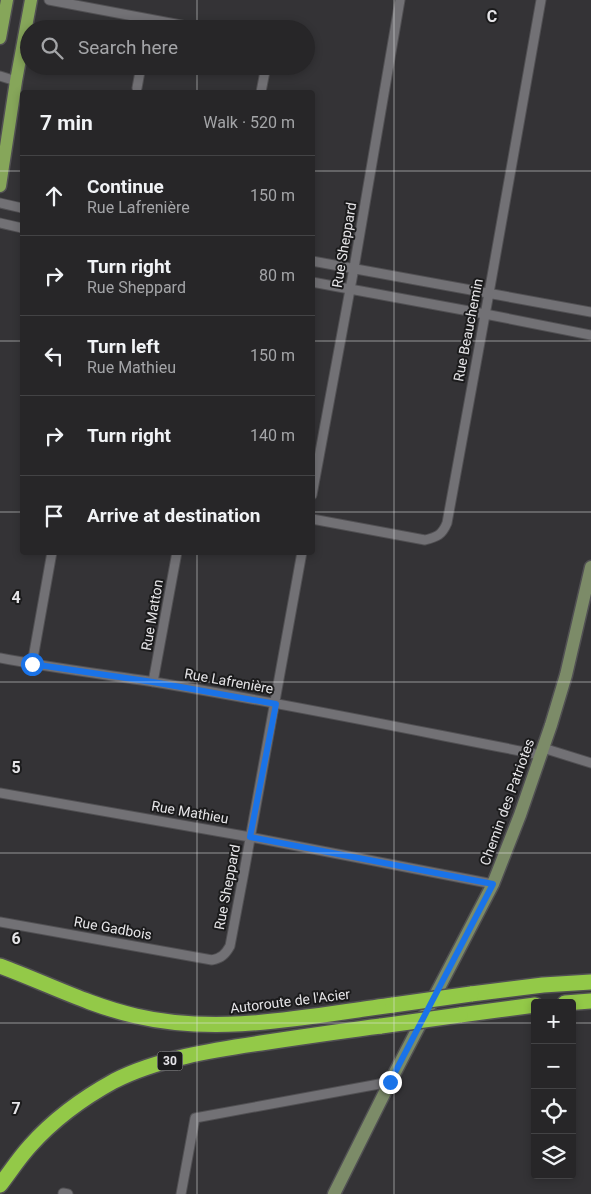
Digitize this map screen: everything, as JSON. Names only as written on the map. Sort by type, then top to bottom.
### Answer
[{"type":"highway","name":"Autoroute de l'Acier","points":[[0,966],[97,1005],[136,1016],[172,1022],[211,1025],[248,1024],[543,985],[591,982]]},
{"type":"highway","points":[[576,1002],[591,1001]]},
{"type":"highway","name":"30","points":[[0,1185],[29,1146],[63,1115],[115,1081],[159,1064],[214,1051],[305,1036],[531,1006]]},
{"type":"main road","points":[[0,38],[7,0]]},
{"type":"main road","points":[[27,20],[31,0]]},
{"type":"main road","points":[[0,186],[20,59]]},
{"type":"street","points":[[49,0],[132,20]]},
{"type":"street","name":"Rue Sheppard","points":[[315,479],[354,268],[400,0]]},
{"type":"street","name":"Rue Beauchemin","points":[[315,520],[425,540],[435,538],[444,531],[490,293],[541,0]]},
{"type":"street","points":[[136,88],[139,75]]},
{"type":"street","points":[[261,90],[264,75]]},
{"type":"street","points":[[0,76],[16,81]]},
{"type":"street","points":[[0,204],[20,208]]},
{"type":"street","points":[[0,223],[20,228]]},
{"type":"street","points":[[315,262],[591,312]]},
{"type":"street","points":[[315,283],[591,335]]},
{"type":"street","points":[[32,664],[51,555]]},
{"type":"street","name":"Rue Matton","points":[[153,682],[176,555]]},
{"type":"street","name":"Rue Sheppard","points":[[221,958],[230,946],[276,704],[301,555]]},
{"type":"street","name":"Chemin des Patriotes","points":[[334,1194],[493,884],[551,725],[566,675],[591,567]]},
{"type":"street","name":"Rue Lafrenière","points":[[0,658],[153,682],[542,752],[591,763]]},
{"type":"street","name":"Rue Mathieu","points":[[0,793],[250,837],[493,884]]},
{"type":"street","name":"Rue Gadbois","points":[[0,922],[212,960],[221,958]]},
{"type":"street","points":[[181,1194],[195,1118],[390,1082]]},
{"type":"street","points":[[64,1193],[68,1194]]},
{"type":"route","points":[[32,664],[153,682],[276,704],[250,837],[493,884],[390,1082]]}]
